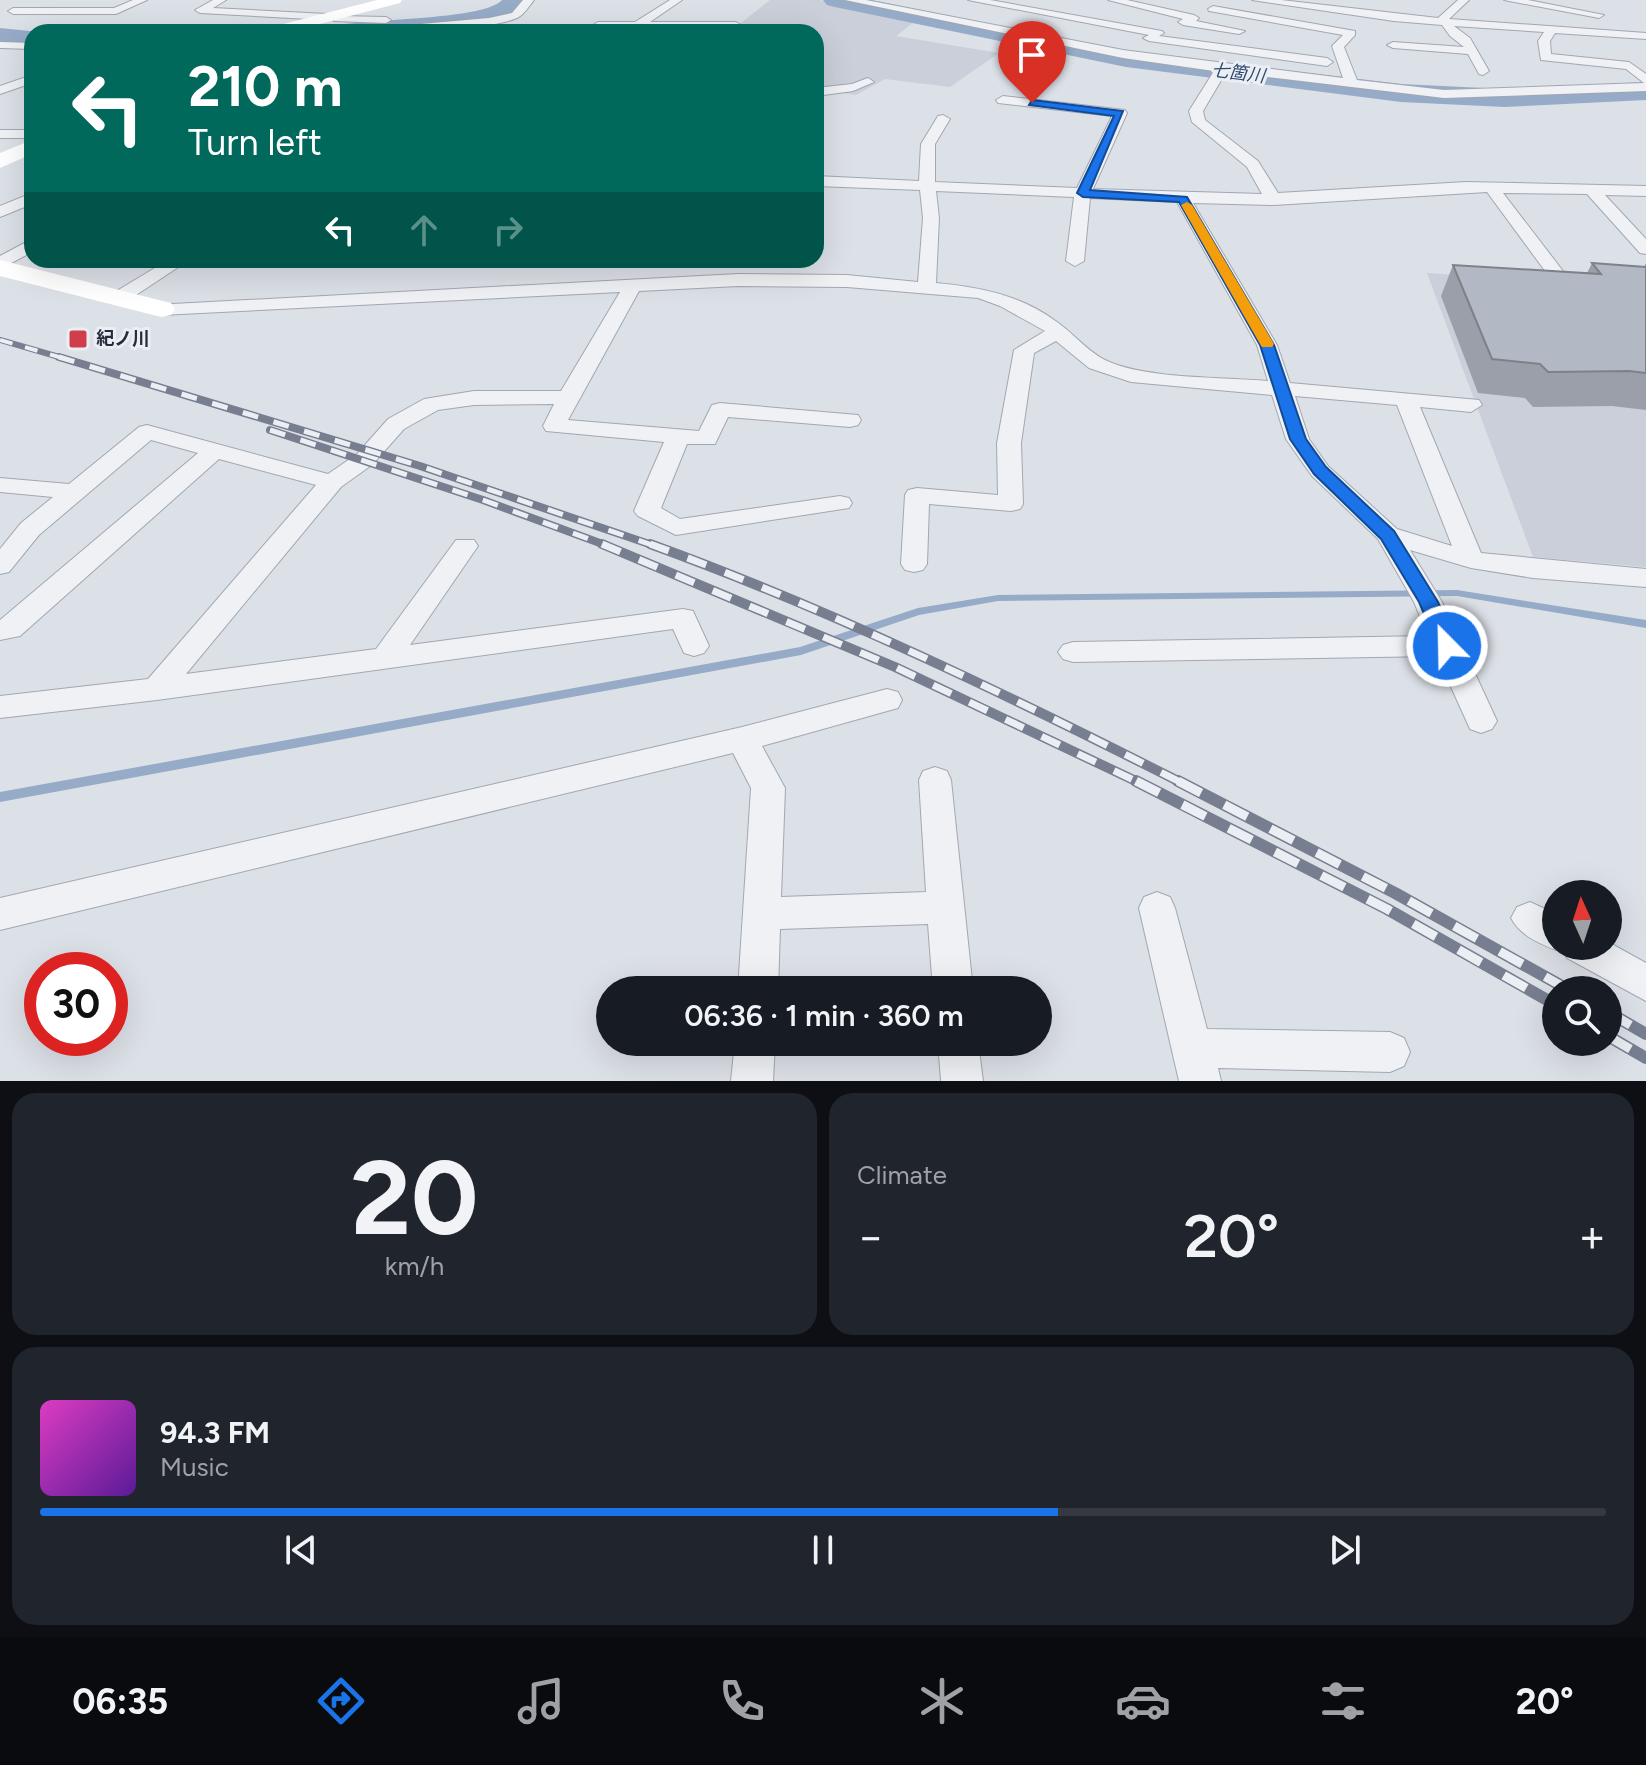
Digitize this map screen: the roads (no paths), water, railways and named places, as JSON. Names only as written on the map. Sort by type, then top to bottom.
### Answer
[{"type":"main road","points":[[299,24],[395,0]]},
{"type":"main road","points":[[0,161],[24,150]]},
{"type":"main road","points":[[0,266],[161,309]]},
{"type":"street","points":[[0,12],[116,11],[142,0]]},
{"type":"street","points":[[221,0],[200,10],[452,18],[479,16],[494,10]]},
{"type":"street","points":[[454,24],[516,15],[529,0]]},
{"type":"street","points":[[639,24],[677,0]]},
{"type":"street","points":[[850,0],[1123,54],[1217,77],[1352,83],[1477,95],[1646,87]]},
{"type":"street","points":[[973,0],[1153,36],[1342,64]]},
{"type":"street","points":[[1113,0],[1245,32]]},
{"type":"street","points":[[1123,54],[1153,36],[1230,0]]},
{"type":"street","points":[[1260,0],[1445,21],[1646,36]]},
{"type":"street","points":[[1321,9],[1333,0]]},
{"type":"street","points":[[1464,0],[1443,18],[1454,34],[1466,40],[1483,71]]},
{"type":"street","points":[[1509,0],[1599,15],[1580,29]]},
{"type":"street","points":[[1213,9],[1351,33],[1338,46]]},
{"type":"street","points":[[335,14],[353,24]]},
{"type":"street","points":[[1553,27],[1544,41],[1545,57],[1629,66],[1646,80]]},
{"type":"street","points":[[1322,44],[1338,46]]},
{"type":"street","points":[[0,45],[24,46]]},
{"type":"street","points":[[1393,45],[1414,52],[1472,51]]},
{"type":"street","points":[[1338,46],[1342,64],[1352,83]]},
{"type":"street","points":[[1217,77],[1196,111],[1199,122],[1253,164],[1274,200]]},
{"type":"street","points":[[0,90],[24,82]]},
{"type":"street","points":[[824,89],[853,90],[868,82]]},
{"type":"street","points":[[1003,100],[1120,113],[1083,193],[1075,261]]},
{"type":"street","points":[[927,287],[931,218],[923,169],[929,136],[943,119]]},
{"type":"street","points":[[0,134],[24,134]]},
{"type":"street","points":[[824,181],[989,186],[1183,199],[1274,200],[1412,188],[1646,191]]},
{"type":"street","points":[[1491,187],[1557,275]]},
{"type":"street","points":[[1591,189],[1646,249]]},
{"type":"street","points":[[1183,199],[1267,345],[1298,439],[1320,471],[1388,535],[1423,593],[1481,721]]},
{"type":"street","points":[[0,212],[24,202]]},
{"type":"street","points":[[0,266],[24,250]]},
{"type":"street","points":[[117,299],[167,268]]},
{"type":"street","points":[[161,309],[625,281],[808,279],[927,287],[994,297],[1058,332],[1096,364],[1131,376],[1471,405]]},
{"type":"street","points":[[625,281],[554,426],[707,439],[720,410],[850,420]]},
{"type":"street","points":[[914,564],[917,495],[1011,504],[1009,443],[1024,350],[1058,332]]},
{"type":"street","points":[[157,689],[332,482],[365,459],[396,424],[432,404],[474,398],[568,397]]},
{"type":"street","points":[[1406,400],[1471,560]]},
{"type":"street","points":[[0,566],[30,529],[147,432],[332,482]]},
{"type":"street","points":[[678,437],[647,511],[676,527],[840,503]]},
{"type":"street","points":[[0,630],[10,629],[214,451]]},
{"type":"street","points":[[0,485],[74,492]]},
{"type":"street","points":[[1388,535],[1471,560],[1533,569],[1646,578]]},
{"type":"street","points":[[385,658],[465,546]]},
{"type":"street","points":[[0,707],[157,689],[683,618],[694,646]]},
{"type":"street","points":[[1073,652],[1447,646]]},
{"type":"street","points":[[0,914],[742,739],[887,700]]},
{"type":"street","points":[[742,739],[768,788],[759,976]]},
{"type":"street","points":[[935,780],[952,976]]},
{"type":"street","points":[[762,914],[945,907]]},
{"type":"street","points":[[1157,908],[1196,1064],[1390,1052]]},
{"type":"street","points":[[1605,960],[1646,983]]},
{"type":"street","points":[[752,1081],[754,1056]]},
{"type":"street","points":[[959,1056],[962,1081]]},
{"type":"waterway","name":"七箇川","points":[[420,24],[495,15],[506,10],[514,0]]},
{"type":"waterway","name":"七箇川","points":[[835,0],[1126,59],[1401,93],[1505,98],[1646,91]]},
{"type":"waterway","name":"七箇川","points":[[0,36],[24,38]]},
{"type":"waterway","points":[[0,797],[801,651],[918,612],[998,598],[1457,593],[1646,624]]},
{"type":"railway","points":[[0,340],[66,359]]},
{"type":"railway","points":[[59,357],[420,466],[655,546]]},
{"type":"railway","points":[[270,430],[483,500],[608,546]]},
{"type":"railway","points":[[602,544],[895,667],[1139,782]]},
{"type":"railway","points":[[650,544],[785,597],[919,655],[1179,781]]},
{"type":"railway","points":[[1179,781],[1395,893],[1544,976]]},
{"type":"railway","points":[[1139,782],[1387,909],[1542,997]]},
{"type":"railway","points":[[1622,1020],[1646,1034]]},
{"type":"railway","points":[[1622,1044],[1646,1058]]},
{"type":"place","name":"紀ノ川","points":[[78,339]]}]
